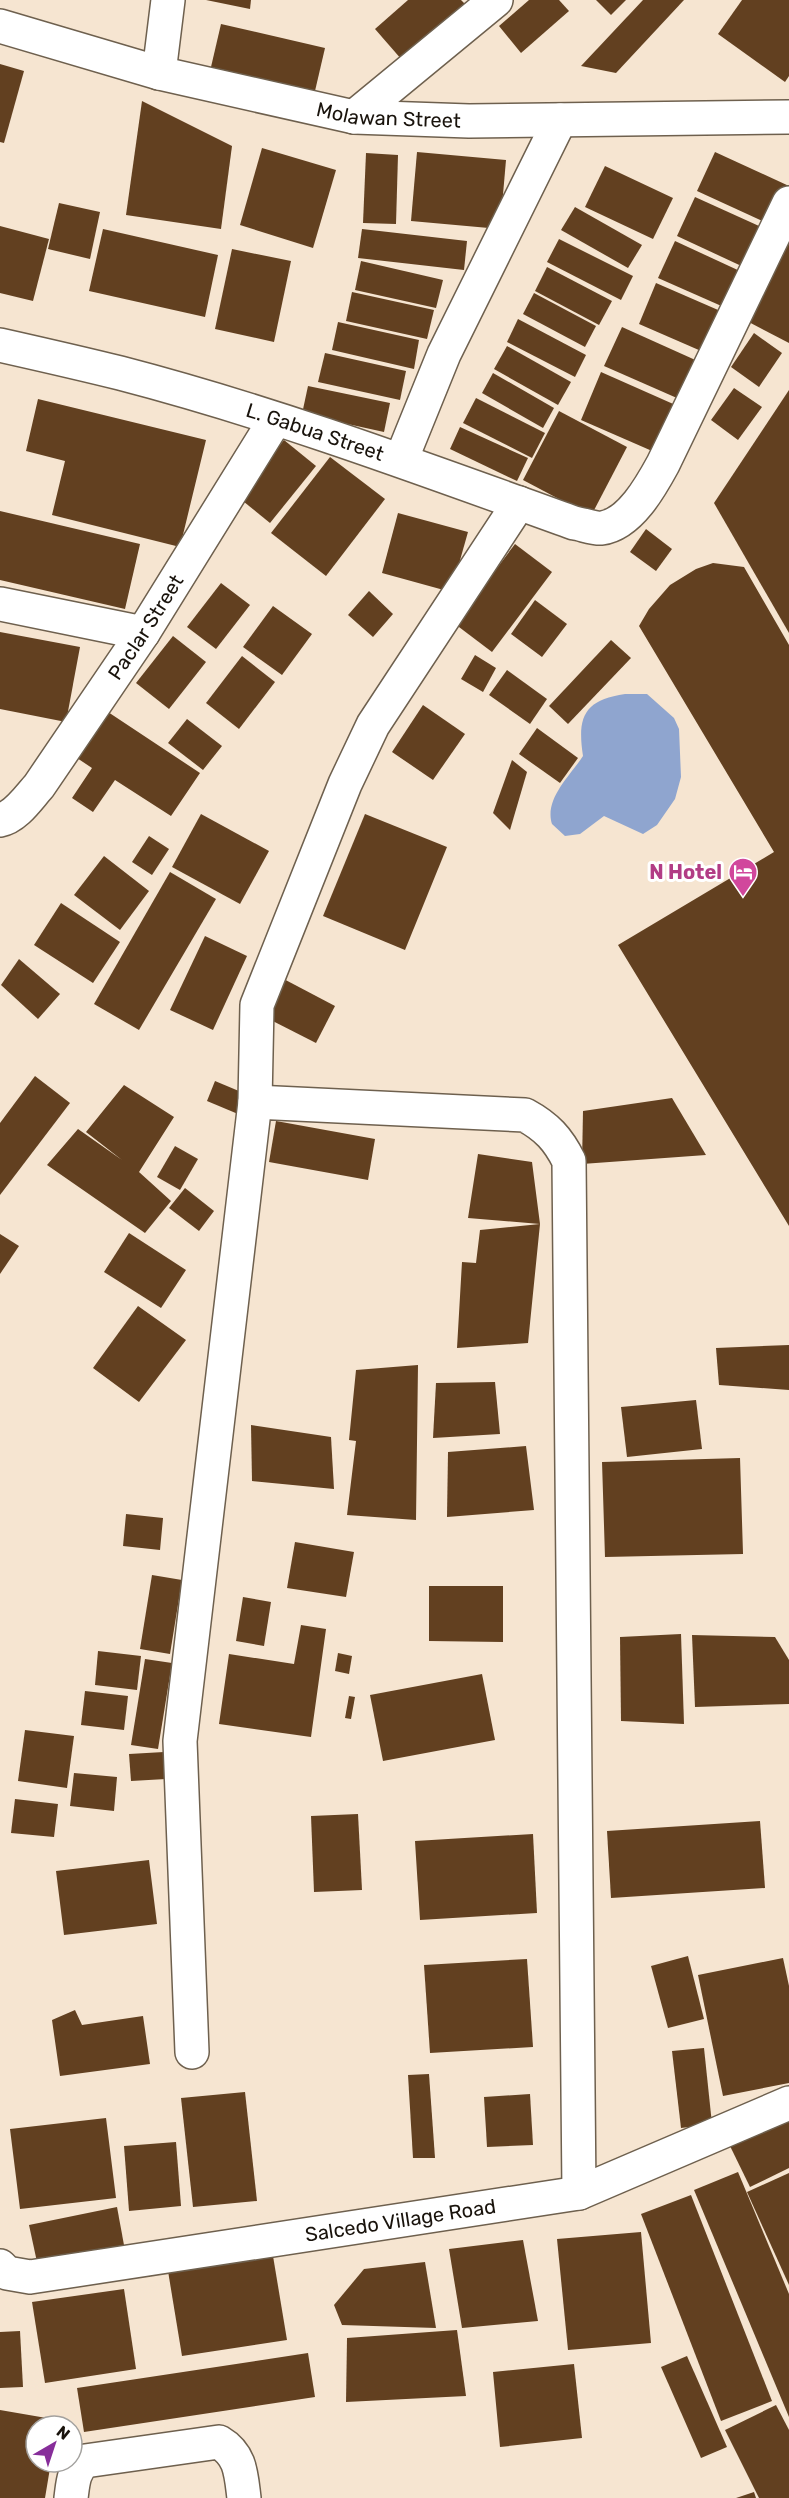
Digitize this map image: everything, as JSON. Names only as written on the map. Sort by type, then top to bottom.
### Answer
[{"type":"street","points":[[159,73],[168,0]]},
{"type":"street","points":[[354,117],[496,0]]},
{"type":"street","name":"Molawan Street","points":[[0,26],[159,73],[354,117],[469,121],[786,114]]},
{"type":"street","points":[[401,460],[444,354],[560,120]]},
{"type":"street","name":"L. Gabua Street","points":[[0,345],[121,374],[275,420],[401,460],[574,523],[602,528],[625,516],[644,497],[663,464],[789,203]]},
{"type":"street","name":"Paclar Street","points":[[0,820],[6,819],[21,806],[39,786],[143,633],[275,420]]},
{"type":"street","points":[[192,2052],[180,1741],[255,1102],[257,1005],[345,784],[373,725],[519,503]]},
{"type":"street","points":[[0,604],[143,633]]},
{"type":"street","points":[[255,1102],[525,1115],[544,1126],[560,1143],[569,1161],[579,2193]]},
{"type":"street","name":"Salcedo Village Road","points":[[0,2266],[7,2273],[30,2277],[579,2193],[789,2103]]},
{"type":"street","points":[[71,2498],[73,2477],[85,2461],[219,2442],[230,2448],[239,2461],[244,2498]]},
{"type":"water","points":[[625,694],[647,694],[674,718],[679,729],[681,777],[675,799],[657,825],[643,834],[604,816],[580,834],[565,836],[552,824],[552,806],[560,788],[583,756],[581,731],[586,713],[600,701]]},
{"type":"building","points":[[206,0],[251,0],[250,9]]},
{"type":"building","points":[[408,0],[461,0],[465,4],[402,60],[375,29]]},
{"type":"building","points":[[529,0],[559,0],[569,11],[521,53],[499,26]]},
{"type":"building","points":[[596,0],[626,0],[611,15]]},
{"type":"building","points":[[643,0],[684,0],[616,73],[581,66]]},
{"type":"building","points":[[742,0],[789,0],[789,76],[785,82],[718,34]]},
{"type":"building","points":[[221,24],[325,48],[315,91],[211,67]]},
{"type":"building","points":[[0,64],[24,71],[4,143],[0,142]]},
{"type":"building","points":[[142,101],[232,146],[221,229],[126,215]]},
{"type":"building","points":[[262,148],[336,170],[313,248],[240,225]]},
{"type":"building","points":[[417,152],[506,160],[500,229],[411,221]]},
{"type":"building","points":[[715,152],[789,186],[771,225],[697,191]]},
{"type":"building","points":[[366,153],[398,155],[396,224],[363,223]]},
{"type":"building","points":[[605,166],[673,198],[653,239],[585,207]]},
{"type":"building","points":[[695,197],[768,230],[750,270],[677,236]]},
{"type":"building","points":[[59,203],[100,212],[90,259],[48,249]]},
{"type":"building","points":[[575,207],[642,245],[628,268],[561,230]]},
{"type":"building","points":[[0,226],[49,239],[33,301],[0,293]]},
{"type":"building","points":[[103,229],[218,255],[205,317],[89,291]]},
{"type":"building","points":[[362,229],[467,241],[464,270],[358,258]]},
{"type":"building","points":[[789,232],[789,343],[743,319]]},
{"type":"building","points":[[559,239],[633,276],[621,300],[547,262]]},
{"type":"building","points":[[675,241],[742,272],[726,308],[658,278]]},
{"type":"building","points":[[232,249],[291,261],[274,342],[215,329]]},
{"type":"building","points":[[361,261],[443,280],[436,308],[355,290]]},
{"type":"building","points":[[547,267],[612,301],[599,325],[535,291]]},
{"type":"building","points":[[656,283],[725,313],[708,354],[639,324]]},
{"type":"building","points":[[352,292],[434,310],[427,339],[346,321]]},
{"type":"building","points":[[534,293],[596,326],[585,347],[523,314]]},
{"type":"building","points":[[518,319],[586,355],[575,377],[507,342]]},
{"type":"building","points":[[338,322],[419,340],[414,369],[332,350]]},
{"type":"building","points":[[622,327],[702,363],[686,402],[604,366]]},
{"type":"building","points":[[754,333],[782,353],[759,387],[731,367]]},
{"type":"building","points":[[507,346],[571,382],[558,405],[494,369]]},
{"type":"building","points":[[325,353],[406,371],[400,400],[318,382]]},
{"type":"building","points":[[601,372],[680,407],[659,454],[581,420]]},
{"type":"building","points":[[493,373],[554,408],[543,428],[482,393]]},
{"type":"building","points":[[308,386],[390,403],[384,432],[302,414]]},
{"type":"building","points":[[734,388],[762,407],[738,440],[711,420]]},
{"type":"building","points":[[789,390],[789,633],[714,503]]},
{"type":"building","points":[[476,398],[545,433],[532,458],[463,423]]},
{"type":"building","points":[[38,399],[206,440],[180,547],[52,515],[65,461],[26,451]]},
{"type":"building","points":[[559,411],[627,447],[591,516],[523,480]]},
{"type":"building","points":[[460,427],[528,458],[517,481],[450,449]]},
{"type":"building","points":[[284,440],[316,466],[270,523],[238,497]]},
{"type":"building","points":[[330,457],[385,499],[326,576],[271,533]]},
{"type":"building","points":[[0,511],[140,544],[125,609],[0,580]]},
{"type":"building","points":[[398,513],[468,532],[451,592],[382,573]]},
{"type":"building","points":[[646,529],[672,549],[656,571],[630,552]]},
{"type":"building","points":[[515,544],[552,572],[492,652],[455,624]]},
{"type":"building","name":"N Hotel","points":[[713,563],[744,567],[789,645],[789,1226],[618,945],[774,852],[639,626],[649,609],[670,585],[696,569]]},
{"type":"building","points":[[221,583],[250,605],[216,649],[187,627]]},
{"type":"building","points":[[369,591],[393,614],[373,637],[348,615]]},
{"type":"building","points":[[535,600],[567,624],[542,657],[511,634]]},
{"type":"building","points":[[273,606],[312,634],[282,675],[243,647]]},
{"type":"building","points":[[0,632],[80,647],[66,722],[0,709]]},
{"type":"building","points":[[173,636],[206,662],[169,709],[136,683]]},
{"type":"building","points":[[611,640],[631,658],[568,724],[549,706]]},
{"type":"building","points":[[475,655],[496,668],[483,692],[461,679]]},
{"type":"building","points":[[242,656],[275,682],[239,729],[206,703]]},
{"type":"building","points":[[507,670],[547,699],[530,724],[489,695]]},
{"type":"building","points":[[423,705],[465,734],[433,780],[392,752]]},
{"type":"building","points":[[108,712],[200,773],[171,816],[115,780],[93,812],[72,798],[92,768],[77,758]]},
{"type":"building","points":[[187,719],[222,746],[203,770],[168,743]]},
{"type":"building","points":[[537,728],[578,758],[560,783],[519,754]]},
{"type":"building","points":[[512,760],[527,772],[510,830],[493,813]]},
{"type":"building","points":[[201,814],[269,851],[240,904],[172,867]]},
{"type":"building","points":[[365,814],[447,847],[405,950],[323,916]]},
{"type":"building","points":[[149,836],[169,849],[152,875],[132,862]]},
{"type":"building","points":[[104,856],[149,891],[120,930],[74,895]]},
{"type":"building","points":[[170,872],[216,899],[139,1030],[94,1004]]},
{"type":"building","points":[[61,903],[120,942],[93,983],[34,945]]},
{"type":"building","points":[[205,936],[247,956],[213,1030],[170,1010]]},
{"type":"building","points":[[19,959],[60,994],[38,1019],[1,985]]},
{"type":"building","points":[[278,976],[335,1006],[316,1043],[259,1014]]},
{"type":"building","points":[[35,1076],[70,1103],[0,1195],[0,1123]]},
{"type":"building","points":[[215,1081],[246,1094],[238,1114],[207,1101]]},
{"type":"building","points":[[124,1085],[174,1117],[139,1172],[171,1201],[145,1233],[47,1165],[78,1129],[122,1160],[86,1132]]},
{"type":"building","points":[[672,1098],[706,1155],[582,1164],[583,1111]]},
{"type":"building","points":[[276,1121],[375,1139],[368,1180],[269,1162]]},
{"type":"building","points":[[175,1146],[198,1159],[180,1190],[157,1177]]},
{"type":"building","points":[[478,1154],[532,1162],[540,1224],[468,1218]]},
{"type":"building","points":[[185,1188],[214,1211],[199,1231],[169,1208]]},
{"type":"building","points":[[540,1224],[528,1343],[457,1348],[462,1262],[476,1263],[480,1230]]},
{"type":"building","points":[[129,1233],[186,1270],[161,1308],[104,1272]]},
{"type":"building","points":[[0,1234],[19,1246],[0,1274]]},
{"type":"building","points":[[138,1306],[186,1340],[139,1402],[93,1368]]},
{"type":"building","points":[[789,1345],[789,1390],[719,1385],[716,1348]]},
{"type":"building","points":[[418,1365],[416,1520],[347,1515],[356,1441],[349,1440],[356,1370]]},
{"type":"building","points":[[495,1382],[500,1434],[433,1438],[436,1383]]},
{"type":"building","points":[[696,1400],[702,1449],[627,1457],[621,1407]]},
{"type":"building","points":[[251,1425],[331,1437],[334,1489],[252,1481]]},
{"type":"building","points":[[526,1446],[534,1510],[447,1517],[448,1452]]},
{"type":"building","points":[[740,1458],[743,1554],[605,1557],[602,1462]]},
{"type":"building","points":[[126,1514],[163,1518],[160,1550],[123,1546]]},
{"type":"building","points":[[295,1542],[354,1552],[346,1597],[287,1588]]},
{"type":"building","points":[[152,1575],[182,1580],[170,1654],[140,1649]]},
{"type":"building","points":[[429,1586],[503,1586],[503,1642],[429,1641]]},
{"type":"building","points":[[243,1597],[271,1602],[264,1646],[236,1641]]},
{"type":"building","points":[[301,1625],[326,1629],[311,1737],[219,1724],[229,1654],[294,1664]]},
{"type":"building","points":[[681,1634],[684,1724],[621,1721],[620,1637]]},
{"type":"building","points":[[692,1635],[775,1637],[789,1660],[789,1704],[695,1707]]},
{"type":"building","points":[[98,1651],[141,1656],[137,1690],[95,1685]]},
{"type":"building","points":[[338,1653],[352,1656],[349,1674],[335,1671]]},
{"type":"building","points":[[145,1659],[172,1663],[158,1749],[131,1745]]},
{"type":"building","points":[[482,1674],[495,1740],[383,1761],[370,1695]]},
{"type":"building","points":[[85,1691],[128,1696],[124,1730],[81,1725]]},
{"type":"building","points":[[349,1696],[355,1697],[351,1719],[345,1718]]},
{"type":"building","points":[[25,1730],[74,1736],[67,1788],[18,1781]]},
{"type":"building","points":[[164,1752],[166,1779],[131,1781],[129,1754]]},
{"type":"building","points":[[74,1773],[117,1777],[114,1811],[70,1806]]},
{"type":"building","points":[[15,1799],[58,1804],[54,1837],[11,1833]]},
{"type":"building","points":[[358,1814],[362,1890],[314,1892],[311,1816]]},
{"type":"building","points":[[760,1821],[765,1888],[611,1898],[607,1831]]},
{"type":"building","points":[[533,1834],[537,1913],[420,1920],[415,1841]]},
{"type":"building","points":[[149,1860],[157,1924],[64,1935],[56,1871]]},
{"type":"building","points":[[688,1956],[704,2019],[668,2028],[651,1966]]},
{"type":"building","points":[[783,1958],[789,1986],[789,2083],[723,2096],[698,1975]]},
{"type":"building","points":[[527,1959],[533,2047],[430,2053],[424,1965]]},
{"type":"building","points":[[75,2010],[82,2025],[143,2016],[150,2064],[60,2076],[52,2020]]},
{"type":"building","points":[[704,2048],[712,2124],[681,2128],[672,2051]]},
{"type":"building","points":[[429,2074],[435,2158],[413,2158],[408,2075]]},
{"type":"building","points":[[245,2092],[257,2201],[193,2207],[181,2098]]},
{"type":"building","points":[[530,2094],[533,2145],[487,2147],[484,2097]]},
{"type":"building","points":[[106,2118],[116,2198],[20,2209],[10,2129]]},
{"type":"building","points":[[789,2118],[789,2168],[750,2187],[730,2146]]},
{"type":"building","points":[[176,2142],[181,2206],[129,2211],[124,2146]]},
{"type":"building","points":[[738,2172],[789,2294],[789,2417],[694,2190]]},
{"type":"building","points":[[789,2173],[789,2285],[747,2192]]},
{"type":"building","points":[[691,2195],[772,2401],[721,2421],[641,2214]]},
{"type":"building","points":[[117,2207],[124,2245],[37,2262],[29,2225]]},
{"type":"building","points":[[641,2232],[651,2343],[568,2350],[557,2239]]},
{"type":"building","points":[[523,2240],[538,2321],[462,2328],[449,2249]]},
{"type":"building","points":[[273,2256],[287,2340],[182,2356],[168,2271]]},
{"type":"building","points":[[425,2262],[436,2328],[342,2325],[334,2305],[364,2269]]},
{"type":"building","points":[[124,2289],[136,2369],[45,2383],[32,2302]]},
{"type":"building","points":[[457,2330],[466,2396],[346,2402],[347,2338]]},
{"type":"building","points":[[20,2331],[23,2387],[0,2388],[0,2332]]},
{"type":"building","points":[[308,2353],[315,2397],[84,2432],[84,2414],[81,2414],[77,2388]]},
{"type":"building","points":[[687,2356],[727,2447],[701,2458],[661,2367]]},
{"type":"building","points":[[574,2364],[582,2438],[500,2447],[493,2372]]},
{"type":"building","points":[[776,2405],[789,2430],[789,2498],[759,2498],[725,2430]]},
{"type":"building","points":[[0,2410],[24,2414],[24,2474],[49,2474],[45,2498],[0,2498]]},
{"type":"building","points":[[754,2492],[756,2498],[736,2498]]},
{"type":"place","name":"N Hotel","points":[[743,898]]}]
